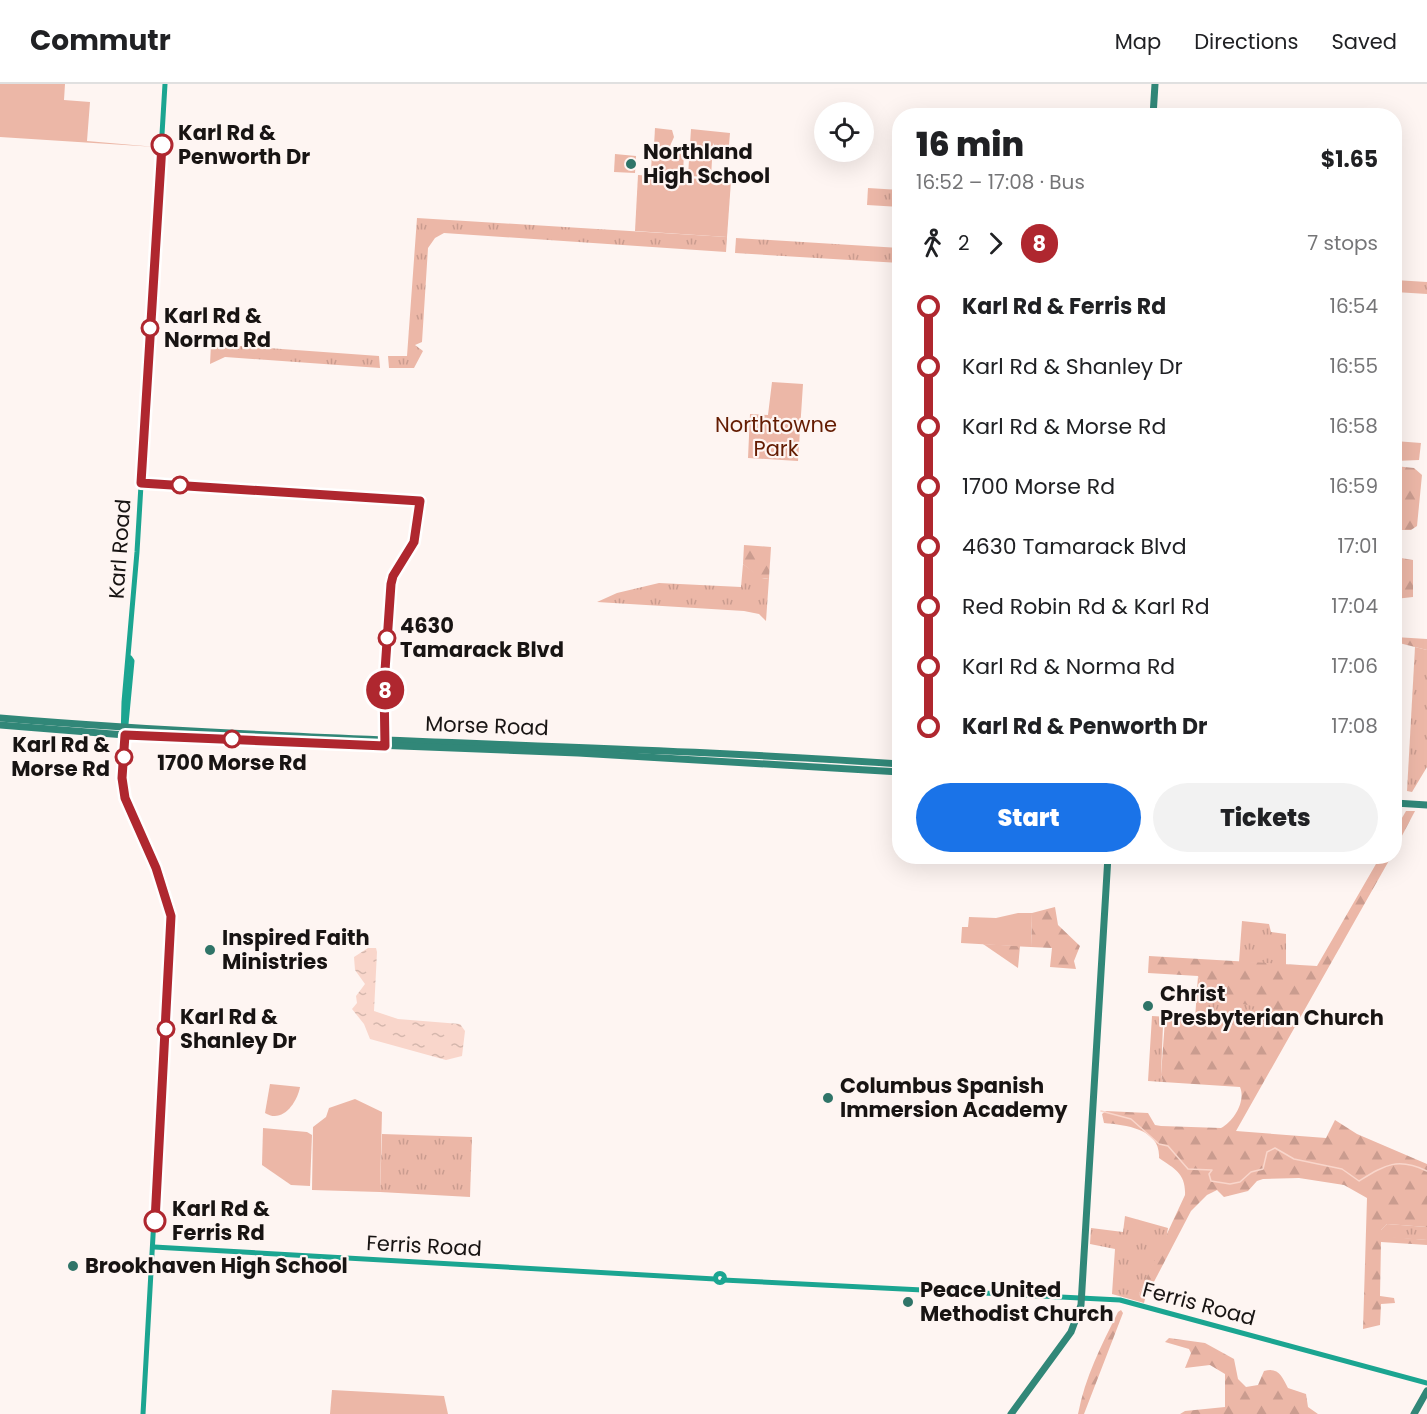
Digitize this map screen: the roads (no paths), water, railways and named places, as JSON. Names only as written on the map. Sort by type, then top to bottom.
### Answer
[{"type":"main road","name":"Karl Road","points":[[143,1414],[171,916],[156,868],[125,798],[122,778],[126,726],[124,702],[127,661],[130,658],[165,84]]},
{"type":"main road","points":[[1154,108],[1155,84]]},
{"type":"main road","name":"Morse Road","points":[[0,723],[34,720],[647,749],[892,764]]},
{"type":"main road","name":"Morse Road","points":[[0,723],[125,735],[611,755],[892,772]]},
{"type":"main road","points":[[611,755],[647,749]]},
{"type":"main road","points":[[1402,803],[1427,805]]},
{"type":"main road","points":[[1011,1414],[1071,1332],[1079,1314],[1108,864]]},
{"type":"main road","name":"Ferris Road","points":[[153,1247],[694,1277],[716,1278],[720,1274],[723,1278],[741,1280],[1081,1298],[1138,1304],[1427,1383]]},
{"type":"main road","points":[[1414,1414],[1427,1391]]},
{"type":"water","points":[[368,948],[376,948],[377,952],[374,1011],[398,1019],[460,1024],[465,1031],[462,1056],[446,1060],[370,1039],[364,1024],[352,1009],[357,1003],[356,996],[365,984],[355,970],[354,957]]},
{"type":"waterway","points":[[1101,1111],[1131,1119],[1159,1144],[1168,1146],[1188,1169],[1212,1170],[1209,1174],[1211,1181],[1230,1184],[1240,1182],[1251,1172],[1263,1169],[1267,1152],[1275,1148],[1294,1159],[1342,1169],[1359,1181],[1392,1165],[1407,1164],[1427,1171]]},
{"type":"place","name":"Karl Rd & Penworth Dr","points":[[162,145]]},
{"type":"place","name":"Northland High School","points":[[631,164]]},
{"type":"place","name":"Karl Rd & Norma Rd","points":[[150,328]]},
{"type":"place","name":"4630 Tamarack Blvd","points":[[387,638]]},
{"type":"place","name":"1700 Morse Rd","points":[[232,739]]},
{"type":"place","name":"Karl Rd & Morse Rd","points":[[124,757]]},
{"type":"place","name":"Inspired Faith Ministries","points":[[210,950]]},
{"type":"place","name":"Christ Presbyterian Church","points":[[1148,1006]]},
{"type":"place","name":"Karl Rd & Shanley Dr","points":[[166,1029]]},
{"type":"place","name":"Columbus Spanish Immersion Academy","points":[[828,1098]]},
{"type":"place","name":"Karl Rd & Ferris Rd","points":[[155,1221]]},
{"type":"place","name":"Brookhaven High School","points":[[73,1266]]},
{"type":"place","name":"Peace United Methodist Church","points":[[908,1302]]},
{"type":"park label","name":"Northtowne Park","points":[[776,437]]}]
